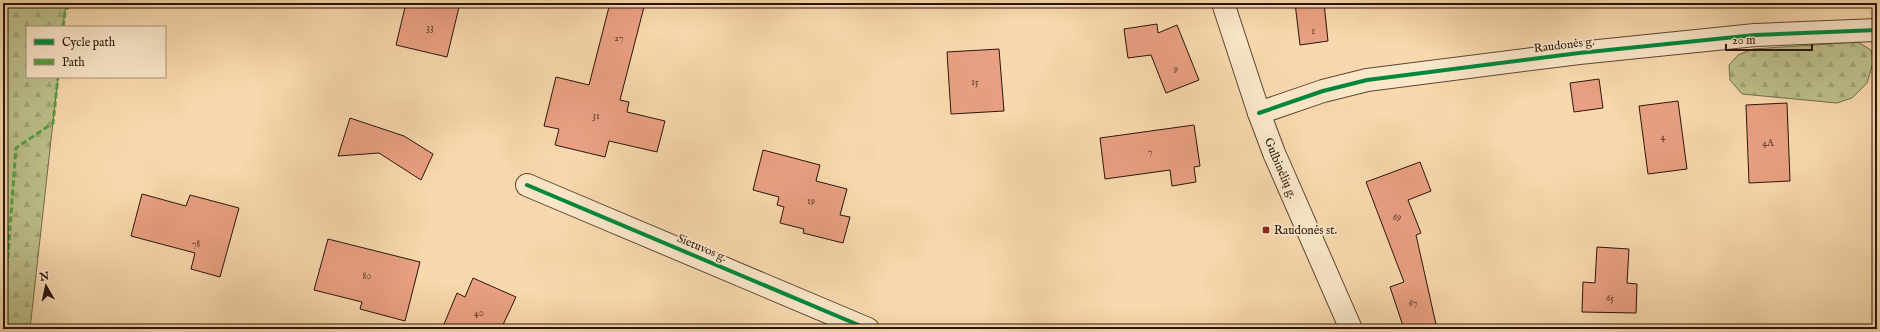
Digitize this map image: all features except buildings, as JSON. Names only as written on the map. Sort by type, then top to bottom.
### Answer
[{"type":"street","name":"Gulbinėlių g.","points":[[1223,3],[1259,113],[1274,153],[1351,329]]},
{"type":"street","name":"Raudonės g.","points":[[1259,113],[1323,91],[1374,79],[1579,53],[1756,35],[1877,30]]},
{"type":"street","name":"Sietuvos g.","points":[[527,185],[868,329]]},
{"type":"green space","points":[[3,3],[66,3],[63,26],[26,26],[26,78],[58,78],[30,329],[3,329]]},
{"type":"green space","points":[[1858,42],[1871,50],[1873,63],[1867,83],[1852,98],[1837,103],[1742,94],[1730,80],[1729,65],[1738,55],[1753,49]]},
{"type":"marked path","points":[[63,26],[65,12],[70,3]]},
{"type":"marked path","points":[[3,321],[16,148],[53,123],[58,78]]},
{"type":"cycle path","points":[[1259,113],[1323,91],[1367,80],[1579,53],[1755,35],[1877,30]]},
{"type":"cycle path","points":[[527,185],[868,329]]},
{"type":"place","name":"Raudonės st.","points":[[1266,230]]}]
